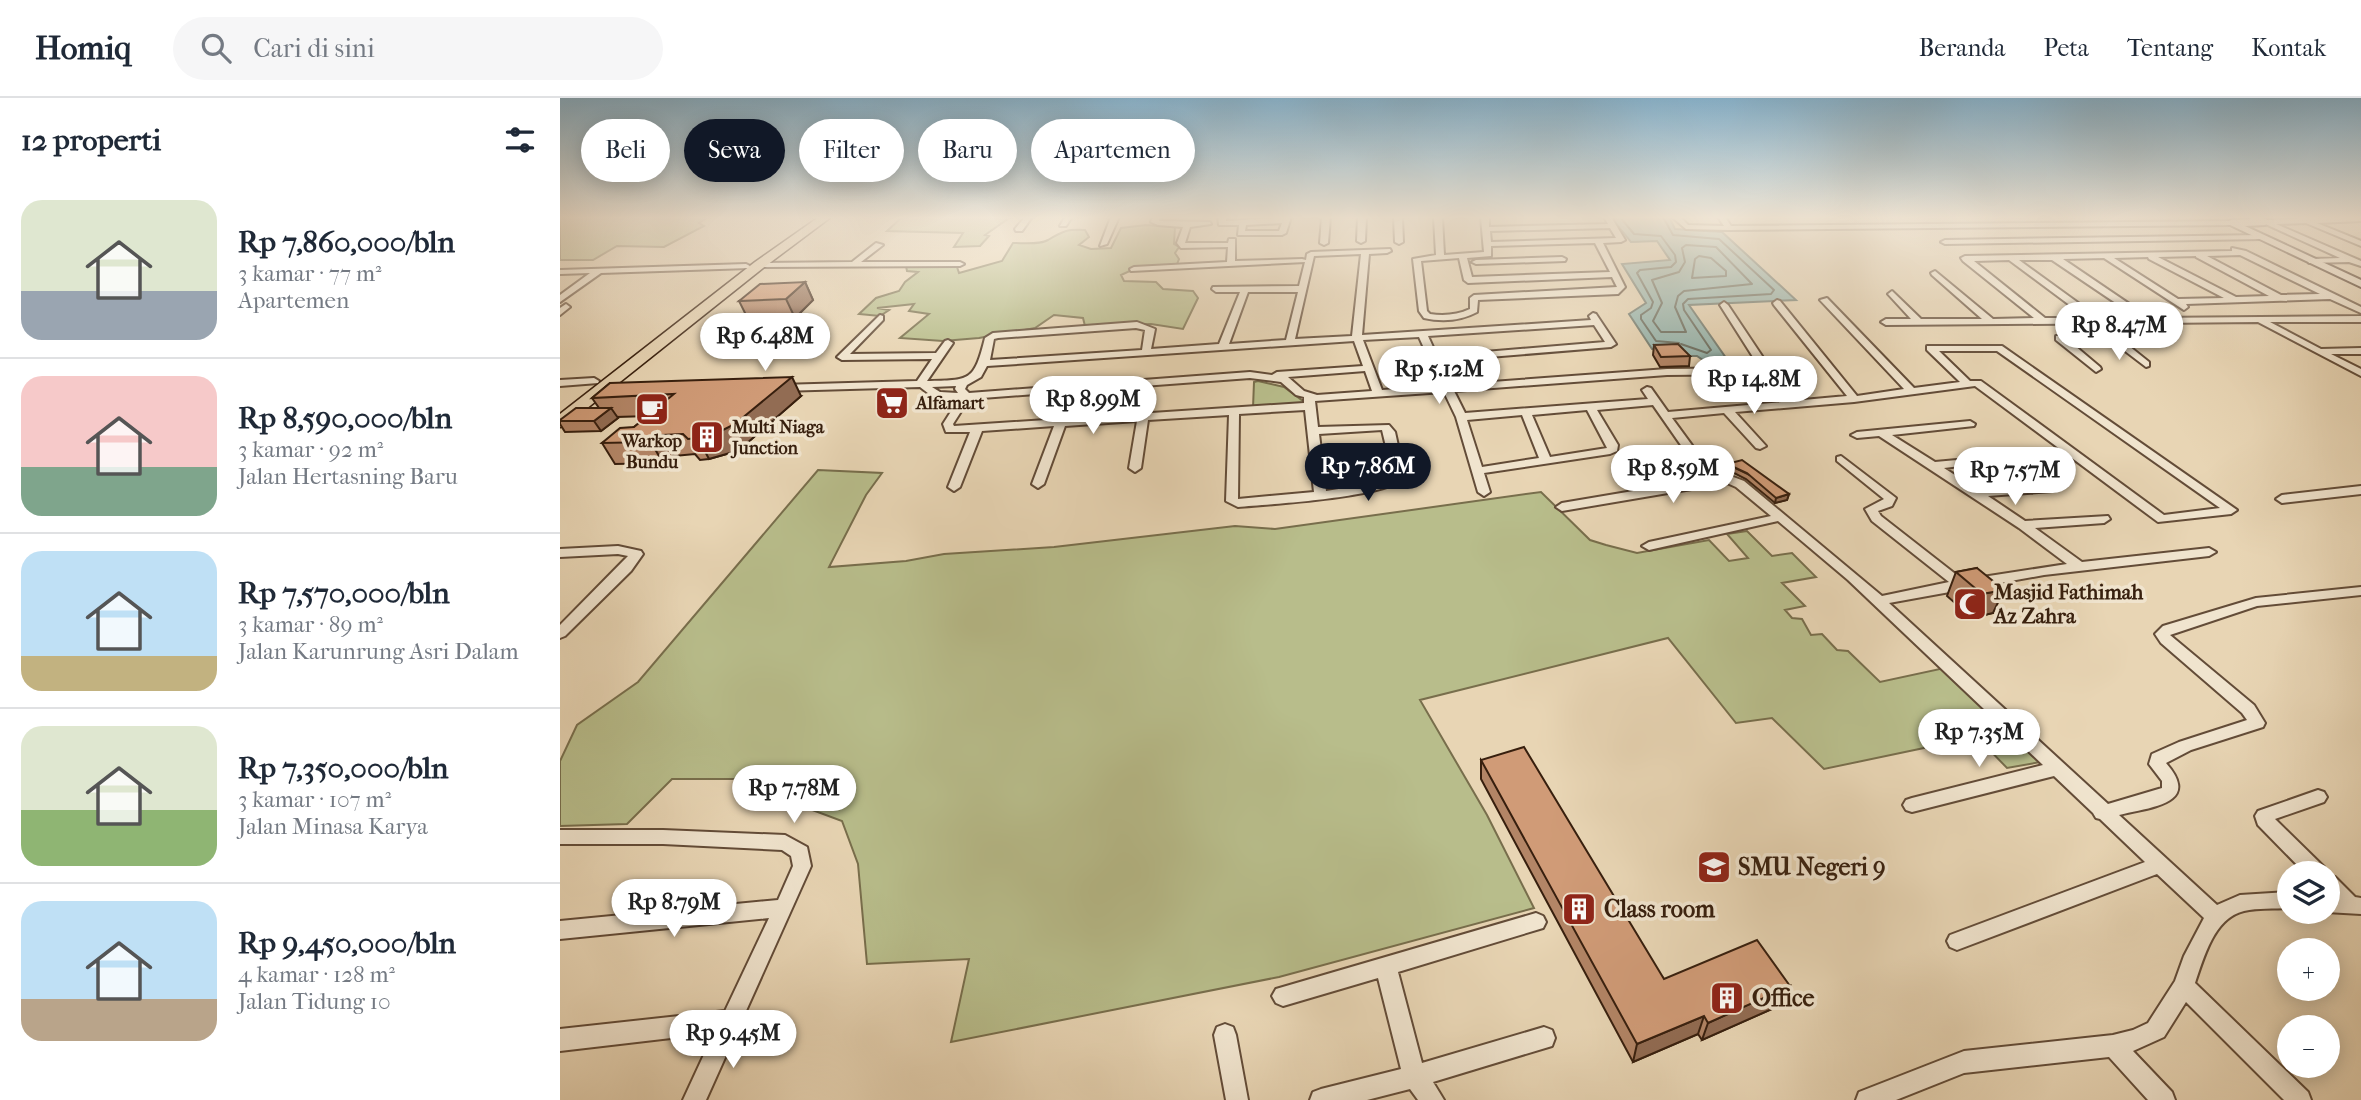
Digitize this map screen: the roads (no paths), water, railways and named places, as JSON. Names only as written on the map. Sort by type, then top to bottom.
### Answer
[{"type":"main road","points":[[560,406],[594,388],[687,322],[752,265]]},
{"type":"main road","points":[[560,422],[594,388],[669,323],[752,265]]},
{"type":"main road","points":[[669,323],[687,322]]},
{"type":"street","points":[[560,272],[795,264]]},
{"type":"street","points":[[948,264],[960,264]]},
{"type":"street","points":[[1133,269],[1237,264]]},
{"type":"street","points":[[1290,341],[1308,264]]},
{"type":"street","points":[[1364,264],[1357,337],[1378,394]]},
{"type":"street","points":[[1418,264],[1424,313],[1441,318],[1473,312],[1474,298],[1464,264]]},
{"type":"street","points":[[1564,264],[1570,275]]},
{"type":"street","points":[[1474,298],[1576,297],[1618,291],[1621,287],[1610,264]]},
{"type":"street","points":[[1972,264],[2043,321]]},
{"type":"street","points":[[2019,264],[2096,320]]},
{"type":"street","points":[[2064,264],[2165,332],[2059,338],[2096,369]]},
{"type":"street","points":[[2117,264],[2204,320]]},
{"type":"street","points":[[2165,264],[2235,300]]},
{"type":"street","points":[[2216,264],[2282,299]]},
{"type":"street","points":[[2265,264],[2361,310]]},
{"type":"street","points":[[2318,264],[2361,284]]},
{"type":"street","points":[[562,306],[599,271]]},
{"type":"street","points":[[1935,273],[1991,322]]},
{"type":"street","points":[[1468,280],[1615,274]]},
{"type":"street","points":[[2192,278],[2239,276]]},
{"type":"street","points":[[1216,289],[1303,289]]},
{"type":"street","points":[[1223,346],[1245,289]]},
{"type":"street","points":[[1892,294],[1919,322]]},
{"type":"street","points":[[2176,302],[2332,296]]},
{"type":"street","points":[[1824,300],[1910,390]]},
{"type":"street","points":[[1777,303],[1854,399]]},
{"type":"street","points":[[1724,305],[1788,404]]},
{"type":"street","points":[[880,318],[842,357],[939,356]]},
{"type":"street","points":[[984,363],[1595,319],[1611,344],[1434,359]]},
{"type":"street","points":[[1886,322],[2361,319]]},
{"type":"street","points":[[2261,321],[2361,373]]},
{"type":"street","points":[[772,388],[963,383],[977,375],[984,363],[990,338],[996,335],[1137,325],[1150,329],[1146,352]]},
{"type":"street","points":[[1422,333],[1461,417],[1484,492]]},
{"type":"street","points":[[2110,335],[2146,364]]},
{"type":"street","points":[[921,384],[948,343]]},
{"type":"street","points":[[1665,415],[1854,399],[1973,384],[2162,519],[2231,510],[1999,348],[1930,348],[1973,384]]},
{"type":"street","points":[[2319,351],[2361,351]]},
{"type":"street","points":[[921,384],[937,395],[966,396],[1250,374],[1294,374],[1370,368]]},
{"type":"street","points":[[966,396],[948,429],[1234,411],[1356,395],[1667,372],[1767,372]]},
{"type":"street","points":[[1294,374],[1334,383],[1345,393],[1356,395]]},
{"type":"street","points":[[1273,375],[1291,382],[1309,401],[1320,494]]},
{"type":"street","points":[[560,383],[594,388],[610,394]]},
{"type":"street","points":[[963,383],[960,389],[966,396]]},
{"type":"street","points":[[1647,390],[1696,458]]},
{"type":"street","points":[[1461,417],[1654,402]]},
{"type":"street","points":[[1477,471],[1613,449],[1590,407]]},
{"type":"street","points":[[1726,409],[1760,446]]},
{"type":"street","points":[[1234,411],[1232,501],[1238,503],[1320,494],[1386,484],[1399,478],[1389,432],[1385,427],[1312,431]]},
{"type":"street","points":[[1526,412],[1546,460]]},
{"type":"street","points":[[1135,468],[1143,416]]},
{"type":"street","points":[[1038,484],[1061,422]]},
{"type":"street","points":[[1857,435],[1970,424]]},
{"type":"street","points":[[954,486],[977,429]]},
{"type":"street","points":[[1882,433],[2023,525],[2077,565]]},
{"type":"street","points":[[1931,466],[2020,456]]},
{"type":"street","points":[[1841,459],[1890,498],[1888,503],[1871,509],[1876,518],[1958,583]]},
{"type":"street","points":[[1562,507],[1728,479],[1740,484],[1879,601],[1988,701],[2055,769],[2215,916]]},
{"type":"street","points":[[1975,494],[2052,486]]},
{"type":"street","points":[[2282,499],[2361,491]]},
{"type":"street","points":[[1649,546],[1781,517]]},
{"type":"street","points":[[2023,525],[2104,519]]},
{"type":"street","points":[[560,553],[618,550],[636,554],[626,568],[560,633]]},
{"type":"street","points":[[1879,601],[1958,583],[2077,565],[2209,552]]},
{"type":"street","points":[[2102,813],[2161,797],[2171,791],[2170,779],[2157,764],[2158,759],[2185,746],[2257,723],[2248,709],[2162,634],[2168,629],[2256,602],[2361,591]]},
{"type":"street","points":[[1912,805],[2055,769]]},
{"type":"street","points":[[2304,861],[2272,830],[2264,816],[2319,797]]},
{"type":"street","points":[[560,837],[663,837],[785,844],[800,852],[802,866],[694,1100]]},
{"type":"street","points":[[1957,942],[2159,865]]},
{"type":"street","points":[[2340,893],[2356,906]]},
{"type":"street","points":[[1867,1100],[1892,1096],[1965,1062],[2113,1046],[2136,1040],[2156,1030],[2184,986],[2194,956],[2215,916],[2240,903],[2277,901]]},
{"type":"street","points":[[560,930],[784,908]]},
{"type":"street","points":[[1283,996],[1536,922]]},
{"type":"street","points":[[1387,967],[1414,1077],[1433,1100]]},
{"type":"street","points":[[2184,986],[2300,1100]]},
{"type":"street","points":[[560,1041],[732,1021]]},
{"type":"street","points":[[1225,1035],[1237,1100]]},
{"type":"street","points":[[1321,1100],[1414,1077],[1544,1038]]},
{"type":"street","points":[[2113,1046],[2164,1100]]},
{"type":"water","points":[[1622,264],[1757,264],[1796,300],[1689,305],[1733,368],[1713,367],[1697,356],[1684,356],[1675,348],[1652,349],[1629,314],[1646,303]]},
{"type":"place","name":"Alfamart","points":[[892,403]]},
{"type":"place","name":"Warkop Bundu","points":[[652,409]]},
{"type":"place","name":"Multi Niaga Junction","points":[[707,437]]},
{"type":"place","name":"Masjid Fathimah Az Zahra","points":[[1970,604]]},
{"type":"place","name":"SMU Negeri 9","points":[[1714,867]]},
{"type":"place","name":"Class room","points":[[1579,909]]},
{"type":"place","name":"Office","points":[[1727,998]]}]
